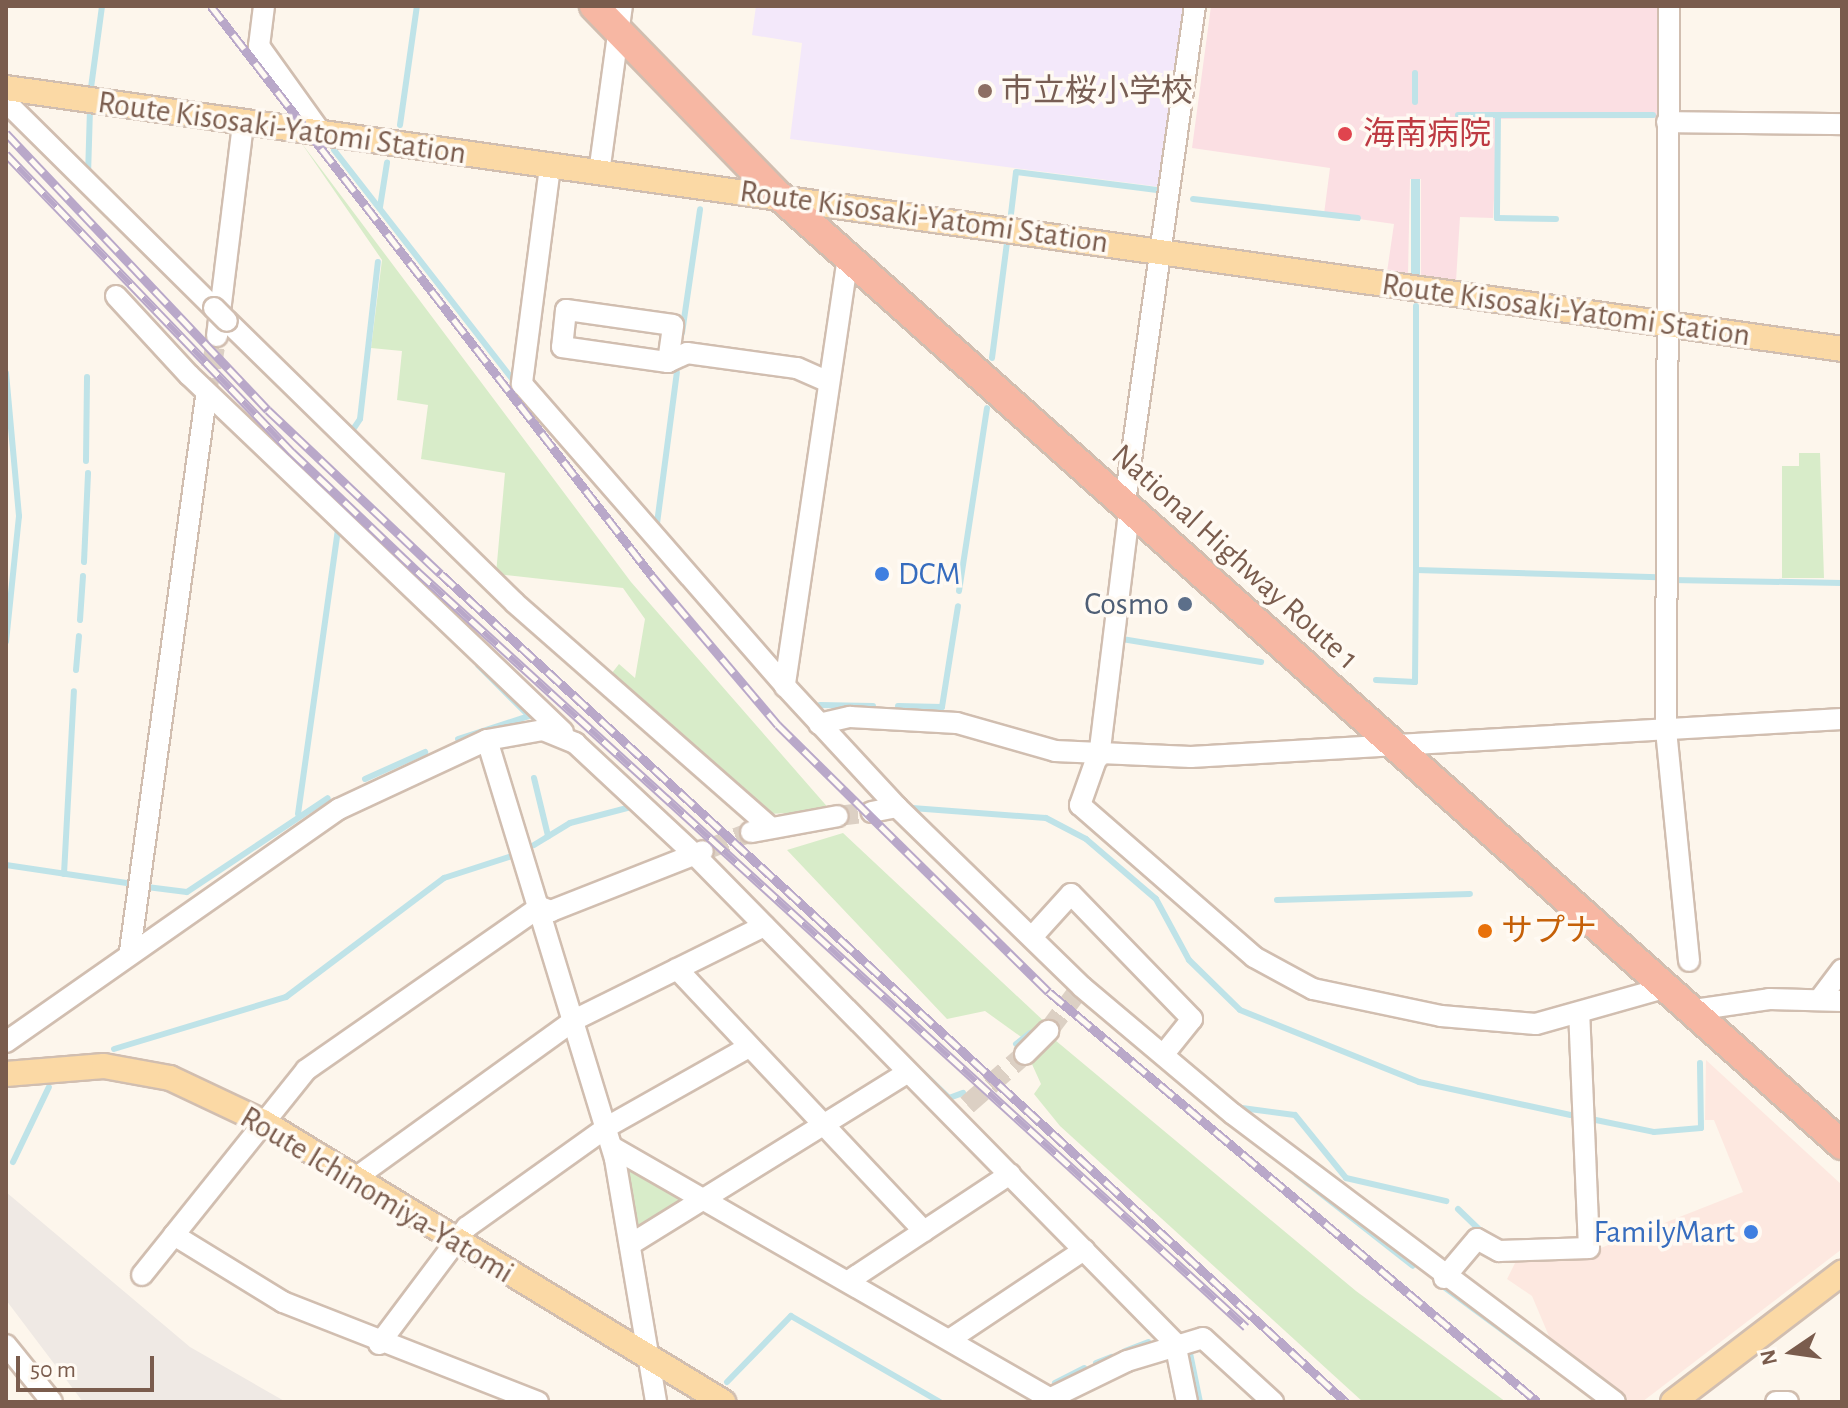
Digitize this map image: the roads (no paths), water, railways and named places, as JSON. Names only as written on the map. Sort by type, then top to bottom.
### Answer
[{"type":"highway","name":"National Highway Route 1","points":[[594,6],[620,19],[777,194],[1128,504],[1392,745],[1694,1010],[1842,1145]]},
{"type":"main road","name":"Route Kisosaki-Yatomi Station","points":[[6,88],[550,167],[777,194],[1842,349]]},
{"type":"main road","name":"Route Ichinomiya-Yatomi","points":[[6,1074],[104,1066],[157,1076],[263,1122],[457,1244],[723,1402]]},
{"type":"main road","points":[[1673,1402],[1842,1273]]},
{"type":"street","points":[[264,6],[259,46],[322,134]]},
{"type":"street","points":[[1195,6],[1128,504],[1098,757],[1080,805],[1261,962],[1313,989],[1441,1016],[1536,1024],[1668,987]]},
{"type":"street","points":[[1669,6],[1666,730],[1689,961]]},
{"type":"street","points":[[599,173],[620,19]]},
{"type":"street","points":[[6,102],[222,322],[579,663],[759,828],[838,816]]},
{"type":"street","points":[[1667,122],[1842,124]]},
{"type":"street","points":[[222,322],[243,124]]},
{"type":"street","points":[[550,167],[522,384],[819,724],[897,807],[1032,937],[1079,991],[1164,1054],[1444,1278],[1615,1402]]},
{"type":"street","points":[[785,686],[848,257]]},
{"type":"street","points":[[116,296],[189,375],[575,743],[701,852],[764,926],[905,1074],[961,1112],[1010,1174],[1175,1343],[1187,1402]]},
{"type":"street","points":[[668,362],[673,325],[566,310],[562,347],[668,362],[687,353],[797,368],[829,382]]},
{"type":"street","points":[[130,951],[206,397]]},
{"type":"street","points":[[819,724],[850,717],[957,723],[1098,757],[1392,745],[1842,719]]},
{"type":"street","points":[[6,1042],[130,951],[339,809],[487,740],[543,730],[575,743]]},
{"type":"street","points":[[487,740],[576,1019],[610,1137],[656,1402]]},
{"type":"street","points":[[871,812],[897,807]]},
{"type":"street","points":[[540,907],[551,911],[701,852]]},
{"type":"street","points":[[1032,937],[1071,894],[1192,1019],[1164,1054]]},
{"type":"street","points":[[142,1275],[306,1070],[540,907]]},
{"type":"street","points":[[354,1179],[576,1019],[764,926]]},
{"type":"street","points":[[677,969],[747,1048],[924,1231]]},
{"type":"street","points":[[1819,1000],[1842,970]]},
{"type":"street","points":[[1694,1010],[1842,1001]]},
{"type":"street","points":[[1444,1278],[1477,1239],[1499,1251],[1589,1248],[1579,1013]]},
{"type":"street","points":[[1025,1054],[1048,1031]]},
{"type":"street","points":[[379,1344],[467,1227],[747,1048]]},
{"type":"street","points":[[631,1244],[905,1074]]},
{"type":"street","points":[[610,1137],[705,1198],[952,1338],[1050,1400],[1175,1343],[1203,1338],[1273,1402]]},
{"type":"street","points":[[850,1280],[1010,1174]]},
{"type":"street","points":[[174,1235],[283,1302],[379,1344],[538,1402]]},
{"type":"street","points":[[952,1338],[1084,1250]]},
{"type":"street","points":[[6,1345],[52,1402]]},
{"type":"street","points":[[1776,1402],[1788,1402]]},
{"type":"water","points":[[1411,179],[1420,179],[1420,275],[1411,275]]},
{"type":"waterway","points":[[90,95],[102,6]]},
{"type":"waterway","points":[[400,125],[417,6]]},
{"type":"waterway","points":[[1415,73],[1415,102]]},
{"type":"waterway","points":[[88,176],[90,110]]},
{"type":"waterway","points":[[1458,115],[1653,115]]},
{"type":"waterway","points":[[1498,116],[1497,218],[1556,219]]},
{"type":"waterway","points":[[1415,119],[1415,144]]},
{"type":"waterway","points":[[334,150],[516,384]]},
{"type":"waterway","points":[[380,207],[387,163]]},
{"type":"waterway","points":[[1011,214],[1016,172],[1157,190]]},
{"type":"waterway","points":[[1193,199],[1358,218]]},
{"type":"waterway","points":[[682,333],[700,209]]},
{"type":"waterway","points":[[992,358],[1007,242]]},
{"type":"waterway","points":[[352,431],[360,419],[378,262]]},
{"type":"waterway","points":[[1416,306],[1416,570],[1658,577]]},
{"type":"waterway","points":[[656,531],[677,372]]},
{"type":"waterway","points":[[6,373],[19,516],[6,641]]},
{"type":"waterway","points":[[86,461],[87,377]]},
{"type":"waterway","points":[[959,591],[987,408]]},
{"type":"waterway","points":[[84,562],[88,473]]},
{"type":"waterway","points":[[298,814],[338,531]]},
{"type":"waterway","points":[[1376,680],[1415,682],[1416,570]]},
{"type":"waterway","points":[[80,620],[83,576]]},
{"type":"waterway","points":[[1672,580],[1842,583]]},
{"type":"waterway","points":[[898,706],[942,707],[958,606]]},
{"type":"waterway","points":[[76,670],[79,636]]},
{"type":"waterway","points":[[1122,639],[1261,662]]},
{"type":"waterway","points":[[458,739],[529,716],[478,665]]},
{"type":"waterway","points":[[64,874],[74,691]]},
{"type":"waterway","points":[[820,705],[873,706]]},
{"type":"waterway","points":[[365,779],[425,752]]},
{"type":"waterway","points":[[534,778],[548,836]]},
{"type":"waterway","points":[[147,887],[187,892],[328,798]]},
{"type":"waterway","points":[[534,845],[570,823],[631,807]]},
{"type":"waterway","points":[[912,808],[1046,818],[1086,839],[1156,899],[1189,960],[1240,1010],[1419,1082],[1570,1115]]},
{"type":"waterway","points":[[114,1049],[286,997],[444,878],[512,856]]},
{"type":"waterway","points":[[6,865],[127,883]]},
{"type":"waterway","points":[[1277,900],[1470,894]]},
{"type":"waterway","points":[[1016,1044],[1030,1033]]},
{"type":"waterway","points":[[1586,1118],[1654,1132],[1701,1128],[1700,1063]]},
{"type":"waterway","points":[[922,1072],[949,1098],[963,1093]]},
{"type":"waterway","points":[[13,1162],[49,1087]]},
{"type":"waterway","points":[[1242,1108],[1295,1115],[1346,1178],[1446,1201]]},
{"type":"waterway","points":[[1297,1175],[1413,1266]]},
{"type":"waterway","points":[[1458,1209],[1484,1234]]},
{"type":"waterway","points":[[1125,1278],[1170,1324]]},
{"type":"waterway","points":[[1440,1284],[1543,1360]]},
{"type":"waterway","points":[[727,1382],[791,1316],[940,1402]]},
{"type":"waterway","points":[[1125,1351],[1148,1342]]},
{"type":"waterway","points":[[1190,1353],[1200,1402]]},
{"type":"waterway","points":[[1096,1363],[1112,1357]]},
{"type":"waterway","points":[[1055,1383],[1084,1368]]},
{"type":"tunnel","points":[[206,397],[217,336]]},
{"type":"tunnel","points":[[838,816],[871,812]]},
{"type":"tunnel","points":[[708,849],[751,832]]},
{"type":"tunnel","points":[[1048,1031],[1075,995]]},
{"type":"tunnel","points":[[967,1105],[1025,1054]]},
{"type":"railway","points":[[211,6],[652,576],[778,725],[1049,992],[1538,1402]]},
{"type":"railway","points":[[6,133],[268,410],[441,574],[1346,1402]]},
{"type":"railway","points":[[6,154],[292,452],[417,571],[1246,1327]]},
{"type":"place","name":"市立桜小学校","points":[[985,91]]},
{"type":"place","name":"海南病院","points":[[1345,134]]},
{"type":"place","name":"DCM","points":[[882,574]]},
{"type":"place","name":"Cosmo","points":[[1185,604]]},
{"type":"place","name":"サプナ","points":[[1485,931]]},
{"type":"place","name":"FamilyMart","points":[[1751,1232]]}]
